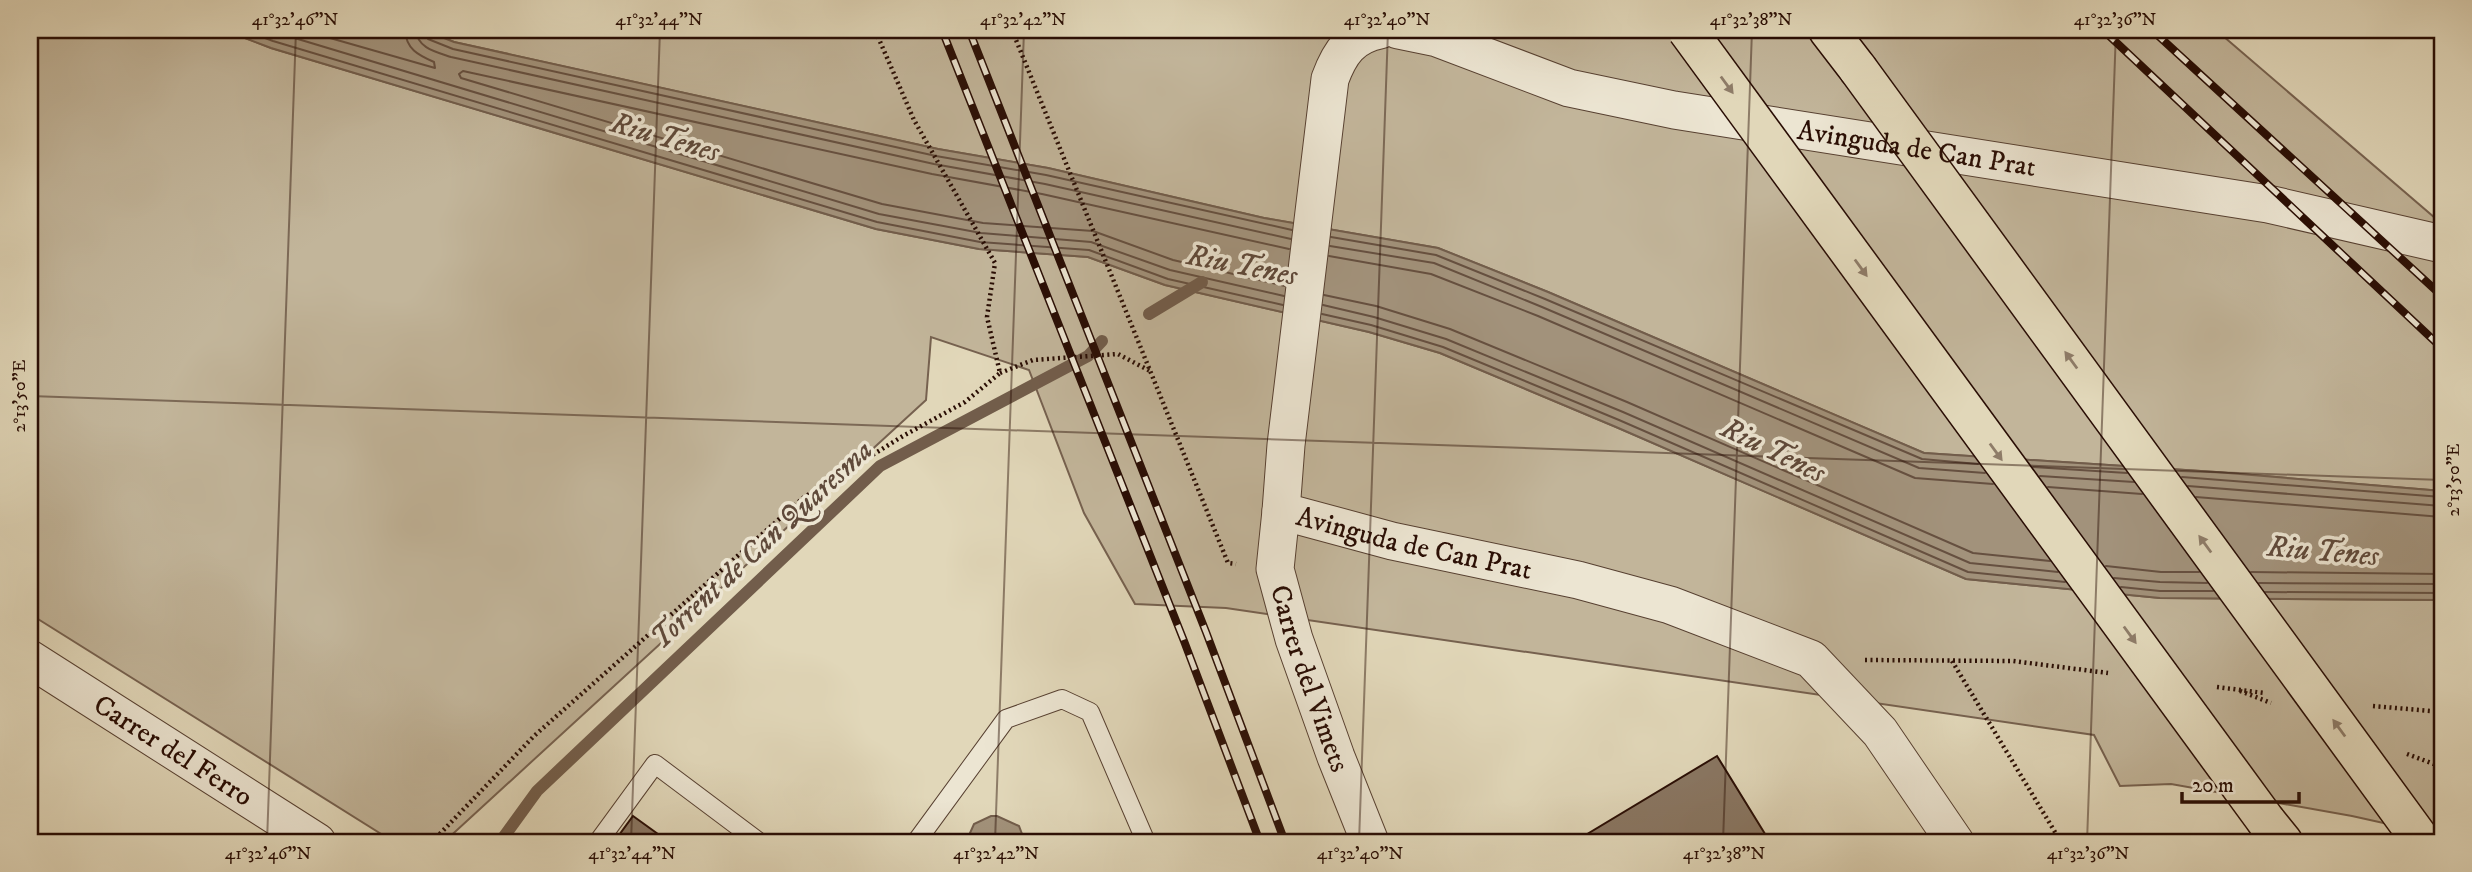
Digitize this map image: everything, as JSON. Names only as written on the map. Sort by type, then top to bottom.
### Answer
[{"type":"highway","points":[[1687,30],[2275,832]]},
{"type":"highway","points":[[1828,30],[2422,842]]},
{"type":"street","name":"Avinguda de Can Prat","points":[[1380,30],[1366,33],[1351,43],[1338,58],[1331,79],[1286,444],[1281,511],[1392,541],[1578,580],[1671,605],[1811,659],[1880,732],[1955,842]]},
{"type":"street","name":"Avinguda de Can Prat","points":[[1398,30],[1437,38],[1569,88],[1674,110],[2268,204],[2442,244]]},
{"type":"street","name":"Carrer del Vimets","points":[[1281,511],[1275,569],[1298,652],[1370,842]]},
{"type":"street","name":"Carrer del Ferro","points":[[30,659],[317,842]]},
{"type":"lane","points":[[916,842],[1006,719],[1062,699],[1090,712],[1146,842]]},
{"type":"lane","points":[[598,842],[655,764],[760,842]]},
{"type":"path","points":[[875,30],[914,120],[995,263],[987,317],[1000,373]]},
{"type":"path","points":[[1012,30],[1228,563],[1275,569]]},
{"type":"path","points":[[432,842],[534,736],[803,498],[903,436],[965,402],[1000,373],[1033,360],[1118,355],[1151,371]]},
{"type":"path","points":[[1811,659],[1952,661],[2061,842]]},
{"type":"shaded area","points":[[30,30],[224,30],[271,48],[876,229],[979,249],[1088,257],[1165,285],[1369,332],[1440,353],[1966,579],[2160,598],[2442,600],[2442,836],[2352,816],[2171,784],[2120,786],[2094,735],[1226,608],[1135,604],[1084,513],[1029,370],[931,337],[926,400],[444,842],[394,842],[30,614]]},
{"type":"shaded area","points":[[424,30],[2216,30],[2442,224],[2442,491],[2216,472],[1924,453],[1548,292],[1438,248],[1264,218],[1048,168],[938,149],[454,42]]},
{"type":"water","name":"Riu Tenes","points":[[224,30],[424,30],[454,42],[938,149],[1048,168],[1264,218],[1438,248],[1548,292],[1924,453],[2216,472],[2442,491],[2442,600],[2160,598],[1966,579],[1440,353],[1369,332],[1165,285],[1088,257],[979,249],[876,229],[271,48]]},
{"type":"water","points":[[991,816],[1019,826],[1025,842],[966,842],[974,824]]},
{"type":"building","points":[[1717,756],[1770,842],[1574,842]]},
{"type":"building","points":[[633,816],[669,842],[614,842]]},
{"type":"waterway","name":"Torrent de Can Quaresma","points":[[1149,314],[1202,282]]},
{"type":"waterway","name":"Torrent de Can Quaresma","points":[[500,842],[537,791],[880,466],[1088,356],[1102,341]]},
{"type":"railway","points":[[942,30],[1184,641],[1260,842]]},
{"type":"railway","points":[[969,30],[1206,632],[1285,842]]},
{"type":"railway","points":[[2103,30],[2442,348]]},
{"type":"railway","points":[[2152,30],[2442,296]]}]
